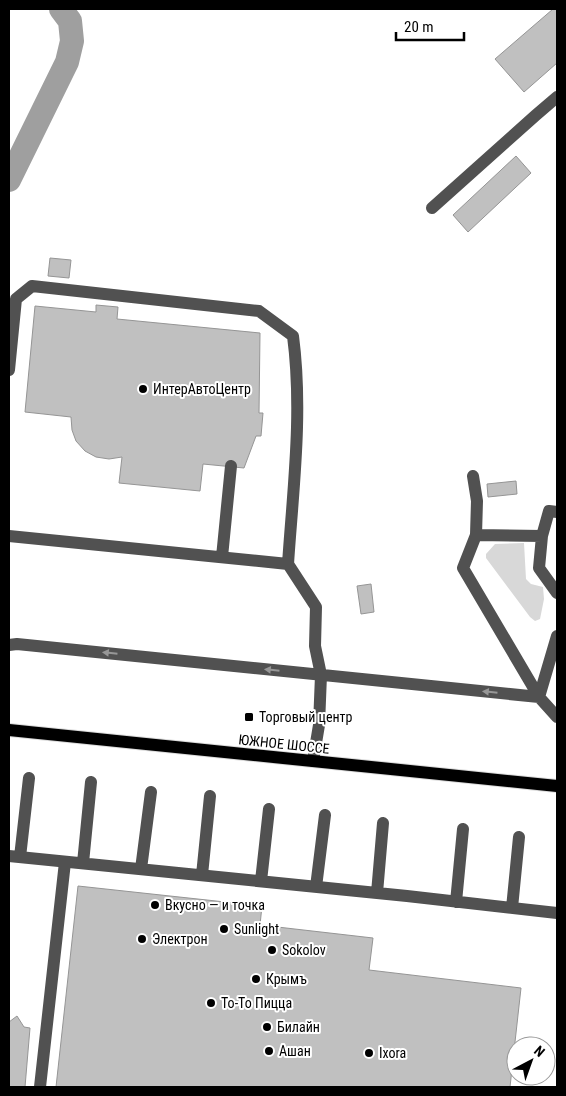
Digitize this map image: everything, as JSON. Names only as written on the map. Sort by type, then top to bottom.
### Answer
[{"type":"main road","name":"ЮЖНОЕ ШОССЕ","points":[[9,730],[557,786]]},
{"type":"lane","points":[[432,208],[557,97]]},
{"type":"lane","points":[[9,370],[16,299],[32,286],[258,311],[293,336],[297,366],[298,404],[288,564],[316,606],[316,646],[321,675],[318,725],[313,761]]},
{"type":"lane","points":[[222,557],[232,466]]},
{"type":"lane","points":[[473,476],[476,502],[476,535],[463,568],[539,697],[557,717]]},
{"type":"lane","points":[[557,512],[549,512],[542,536],[539,568],[557,593]]},
{"type":"lane","points":[[476,535],[542,536]]},
{"type":"lane","points":[[9,536],[288,564]]},
{"type":"lane","points":[[539,697],[557,636]]},
{"type":"lane","points":[[9,645],[17,644],[539,697]]},
{"type":"lane","points":[[29,778],[14,857],[557,913]]},
{"type":"lane","points":[[83,863],[91,782]]},
{"type":"lane","points":[[141,870],[151,792]]},
{"type":"lane","points":[[202,876],[210,796]]},
{"type":"lane","points":[[261,881],[269,809]]},
{"type":"lane","points":[[316,887],[325,815]]},
{"type":"lane","points":[[377,893],[383,823]]},
{"type":"lane","points":[[456,902],[462,829]]},
{"type":"lane","points":[[512,908],[519,837]]},
{"type":"lane","points":[[40,1087],[65,862]]},
{"type":"shaded area","points":[[524,543],[526,579],[531,584],[543,587],[544,599],[540,619],[535,621],[486,558],[486,554],[495,544]]},
{"type":"building","points":[[553,9],[557,9],[557,63],[524,92],[495,59]]},
{"type":"building","points":[[516,156],[531,173],[468,232],[453,215]]},
{"type":"building","points":[[50,258],[71,260],[69,278],[48,276]]},
{"type":"building","name":"ИнтерАвтоЦентр","points":[[96,305],[118,307],[117,319],[260,333],[259,413],[263,413],[261,436],[256,436],[244,468],[203,464],[200,491],[119,483],[122,457],[109,459],[96,457],[85,451],[76,441],[72,430],[71,417],[25,412],[35,306],[96,312]]},
{"type":"building","points":[[516,481],[517,494],[488,497],[487,484]]},
{"type":"building","points":[[371,584],[374,612],[361,614],[357,586]]},
{"type":"building","name":"Крымъ","points":[[78,886],[262,906],[260,925],[373,938],[369,970],[521,988],[516,1036],[506,1036],[506,1086],[510,1087],[56,1087]]},
{"type":"building","points":[[17,1016],[24,1027],[30,1028],[25,1087],[9,1087],[9,1022]]},
{"type":"waterway","points":[[9,180],[67,62],[72,41],[70,21],[61,9]]},
{"type":"place","name":"ИнтерАвтоЦентр","points":[[143,389]]},
{"type":"place","name":"Торговый центр","points":[[249,717]]},
{"type":"place","name":"Вкусно — и точка","points":[[155,905]]},
{"type":"place","name":"Sunlight","points":[[224,929]]},
{"type":"place","name":"Электрон","points":[[142,939]]},
{"type":"place","name":"Sokolov","points":[[272,950]]},
{"type":"place","name":"Крымъ","points":[[256,979]]},
{"type":"place","name":"То-То Пицца","points":[[211,1003]]},
{"type":"place","name":"Билайн","points":[[267,1027]]},
{"type":"place","name":"Ашан","points":[[269,1051]]},
{"type":"place","name":"Ixora","points":[[369,1053]]}]
